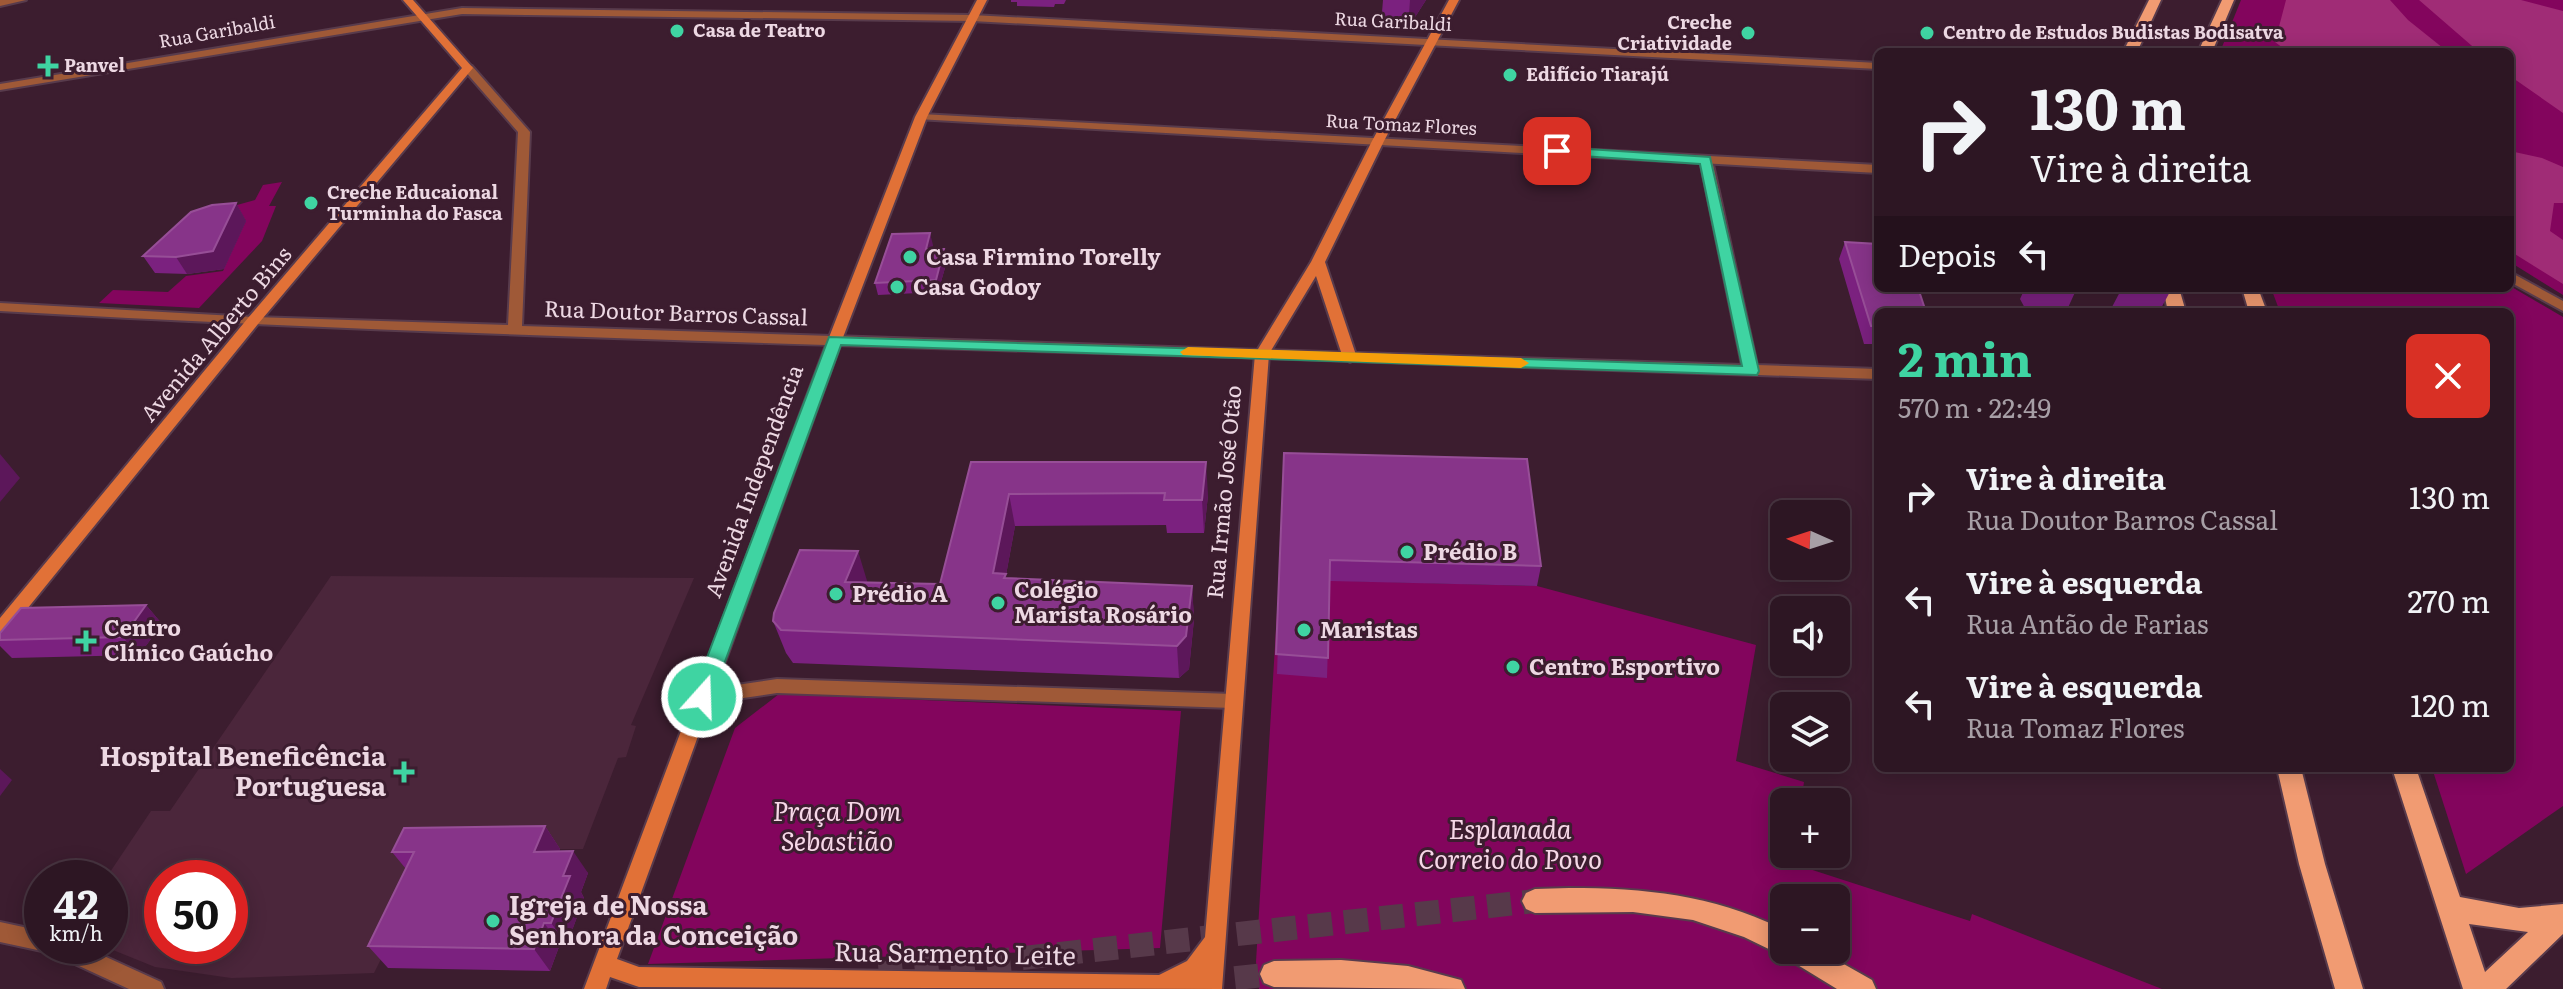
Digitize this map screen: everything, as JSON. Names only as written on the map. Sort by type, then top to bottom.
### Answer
[{"type":"main road","points":[[408,0],[468,68]]},
{"type":"main road","name":"Avenida Independência","points":[[595,989],[835,340],[921,117],[982,0]]},
{"type":"main road","name":"Rua Irmão José Otão","points":[[1211,987],[1262,354],[1318,262],[1378,141],[1454,0]]},
{"type":"main road","points":[[2132,48],[2155,0]]},
{"type":"main road","points":[[2207,48],[2228,0]]},
{"type":"main road","name":"Avenida Alberto Bins","points":[[0,630],[253,321],[468,68]]},
{"type":"main road","points":[[1318,262],[1350,358]]},
{"type":"main road","points":[[2290,772],[2312,864],[2349,989]]},
{"type":"main road","points":[[2405,772],[2477,989]]},
{"type":"main road","points":[[1535,901],[1620,899],[1690,906],[1751,925],[1770,936]]},
{"type":"main road","points":[[2449,906],[2508,921],[2541,921],[2563,916]]},
{"type":"main road","points":[[2487,989],[2563,916]]},
{"type":"main road","points":[[1157,985],[1177,979],[1195,968],[1208,953],[1215,935]]},
{"type":"main road","points":[[1818,964],[1862,989]]},
{"type":"main road","name":"Rua Sarmento Leite","points":[[604,965],[639,977],[1211,987]]},
{"type":"main road","points":[[1274,974],[1341,971],[1426,981],[1451,989]]},
{"type":"street","points":[[0,3],[21,0]]},
{"type":"street","name":"Rua Garibaldi","points":[[0,87],[462,11],[972,18],[1874,66]]},
{"type":"street","points":[[468,68],[524,132],[515,330]]},
{"type":"street","name":"Rua Tomaz Flores","points":[[921,117],[1874,169]]},
{"type":"street","points":[[1706,160],[1751,371]]},
{"type":"street","points":[[2514,278],[2563,307]]},
{"type":"street","name":"Rua Doutor Barros Cassal","points":[[0,307],[253,321],[1874,374]]},
{"type":"street","points":[[702,697],[777,686],[1233,701]]},
{"type":"street","points":[[0,932],[24,937]]},
{"type":"street","points":[[98,964],[153,989]]},
{"type":"shaded area","points":[[2286,0],[2390,0],[2408,20],[2443,48],[2283,48],[2275,42]]},
{"type":"shaded area","points":[[2419,0],[2521,0],[2563,11],[2563,113],[2514,79],[2514,48],[2474,48]]},
{"type":"shaded area","points":[[2514,152],[2542,158],[2563,167],[2563,203],[2554,203],[2550,231],[2563,240],[2563,284],[2514,253]]},
{"type":"shaded area","name":"Hospital Beneficência Portuguesa","points":[[331,576],[694,578],[631,725],[636,726],[626,757],[618,758],[583,849],[555,849],[400,921],[374,973],[231,978],[148,964],[248,964],[248,860],[144,860],[144,963],[128,956],[128,860],[118,860],[151,811],[170,811]]},
{"type":"green space","points":[[2241,0],[2563,0],[2563,295],[2514,264],[2514,48],[2222,48]]},
{"type":"green space","points":[[282,182],[269,206],[276,206],[262,241],[199,308],[99,303],[113,290],[168,292],[186,276],[223,271],[246,221],[237,205],[255,200],[263,185]]},
{"type":"green space","points":[[2514,288],[2563,317],[2563,806],[2466,874],[2433,772],[2514,772],[2514,308],[2278,308],[2272,292],[2514,292]]},
{"type":"green space","name":"Esplanada Correio do Povo","points":[[1279,579],[1537,586],[1756,645],[1736,761],[1804,782],[1803,788],[1770,788],[1770,868],[1806,868],[1970,921],[1972,914],[2162,989],[1259,989],[1256,962]]},
{"type":"green space","name":"Praça Dom Sebastião","points":[[779,694],[1181,711],[1160,948],[648,964],[735,728]]},
{"type":"building","points":[[236,203],[213,251],[176,257],[143,256],[191,212],[212,205]]},
{"type":"building","points":[[930,233],[926,249],[944,249],[936,280],[875,283],[892,234]]},
{"type":"building","points":[[1845,242],[1874,244],[1874,292],[1919,292],[1925,308],[1874,308],[1874,326],[1871,326]]},
{"type":"building","name":"Prédio B","points":[[1284,453],[1527,459],[1541,566],[1330,560],[1328,658],[1276,654]]},
{"type":"building","points":[[971,462],[1206,462],[1202,500],[1164,500],[1165,493],[1009,494],[993,573],[1006,574],[1004,578],[1192,586],[1186,636],[1177,646],[781,630],[773,621],[800,550],[858,551],[845,582],[940,584]]},
{"type":"building","points":[[146,605],[123,637],[0,640],[0,633],[21,608]]},
{"type":"building","name":"Igreja de Nossa Senhora da Conceição","points":[[545,826],[534,852],[573,851],[563,876],[570,876],[551,923],[544,923],[534,949],[368,946],[414,852],[392,852],[404,828]]},
{"type":"tunnel","points":[[879,974],[1535,901]]},
{"type":"tunnel","points":[[1199,982],[1274,974]]},
{"type":"tunnel","points":[[744,989],[784,985]]},
{"type":"slow traffic","points":[[1188,352],[1521,363]]},
{"type":"place","name":"Casa de Teatro","points":[[677,31]]},
{"type":"place","name":"Creche Criatividade","points":[[1748,33]]},
{"type":"place","name":"Centro de Estudos Budistas Bodisatva","points":[[1927,33]]},
{"type":"place","name":"Panvel","points":[[48,66]]},
{"type":"place","name":"Edifício Tiarajú","points":[[1510,75]]},
{"type":"place","name":"Creche Educaional Turminha do Fasca","points":[[311,203]]},
{"type":"place","name":"Casa Firmino Torelly","points":[[910,257]]},
{"type":"place","name":"Casa Godoy","points":[[897,287]]},
{"type":"place","name":"Prédio B","points":[[1407,552]]},
{"type":"place","name":"Prédio A","points":[[836,594]]},
{"type":"place","name":"Colégio Marista Rosário","points":[[998,603]]},
{"type":"place","name":"Maristas","points":[[1304,630]]},
{"type":"place","name":"Centro Clínico Gaúcho","points":[[86,641]]},
{"type":"place","name":"Centro Esportivo","points":[[1513,667]]},
{"type":"place","name":"Hospital Beneficência Portuguesa","points":[[404,772]]},
{"type":"place","name":"Igreja de Nossa Senhora da Conceição","points":[[493,921]]},
{"type":"route","points":[[702,697],[835,340],[1751,371],[1706,160],[1557,151]]}]
